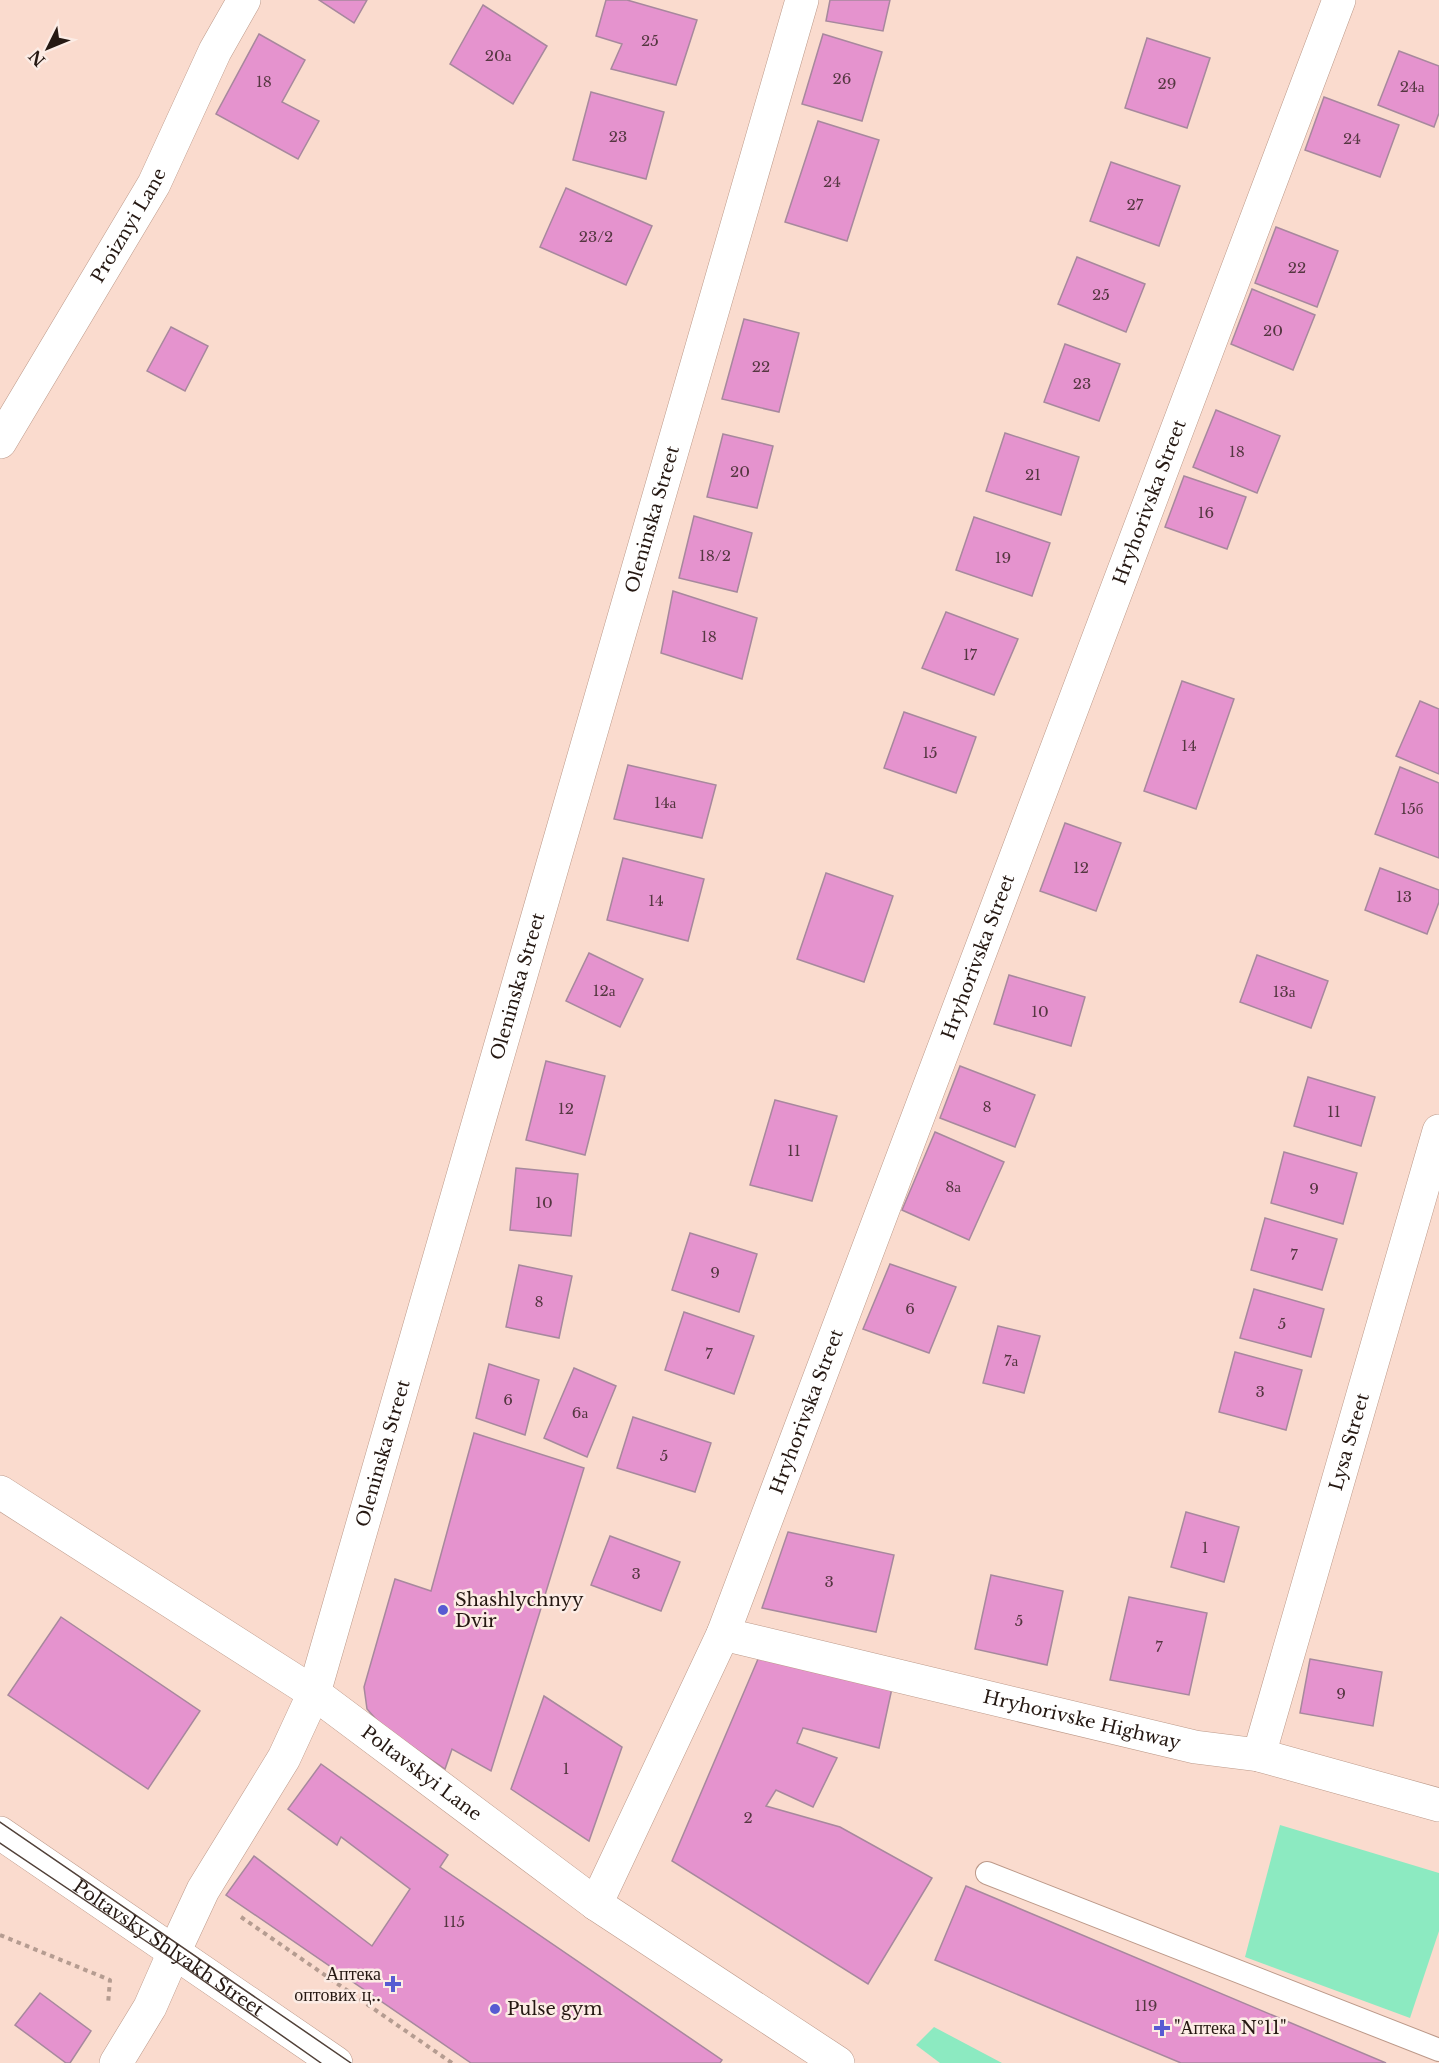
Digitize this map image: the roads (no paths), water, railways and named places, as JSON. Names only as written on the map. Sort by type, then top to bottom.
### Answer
[{"type":"street","name":"Proiznyi Lane","points":[[0,442],[154,184],[214,51],[244,0]]},
{"type":"street","name":"Oleninska Street","points":[[116,2063],[150,2007],[203,1890],[284,1758],[314,1693],[802,0]]},
{"type":"street","name":"Hryhorivska Street","points":[[596,1904],[723,1635],[1339,0]]},
{"type":"street","name":"Lysa Street","points":[[1259,1755],[1439,1131]]},
{"type":"street","name":"Poltavskyi Lane","points":[[0,1492],[314,1693],[596,1904],[838,2063]]},
{"type":"street","name":"Hryhorivske Highway","points":[[723,1635],[1195,1748],[1259,1755],[1439,1805]]},
{"type":"street","name":"Poltavsky Shlyakh Street","points":[[0,1833],[175,1950],[336,2063]]},
{"type":"lane","points":[[987,1873],[1439,2050]]},
{"type":"tram line","points":[[0,1822],[351,2063]]},
{"type":"tram line","points":[[0,1843],[171,1958],[321,2063]]},
{"type":"place","name":"Shashlychnyy Dvir","points":[[443,1610]]},
{"type":"place","name":"Аптека оптових ц‥","points":[[393,1984]]},
{"type":"place","name":"Pulse gym","points":[[495,2009]]},
{"type":"place","name":"\"Аптека №11\"","points":[[1162,2028]]}]
